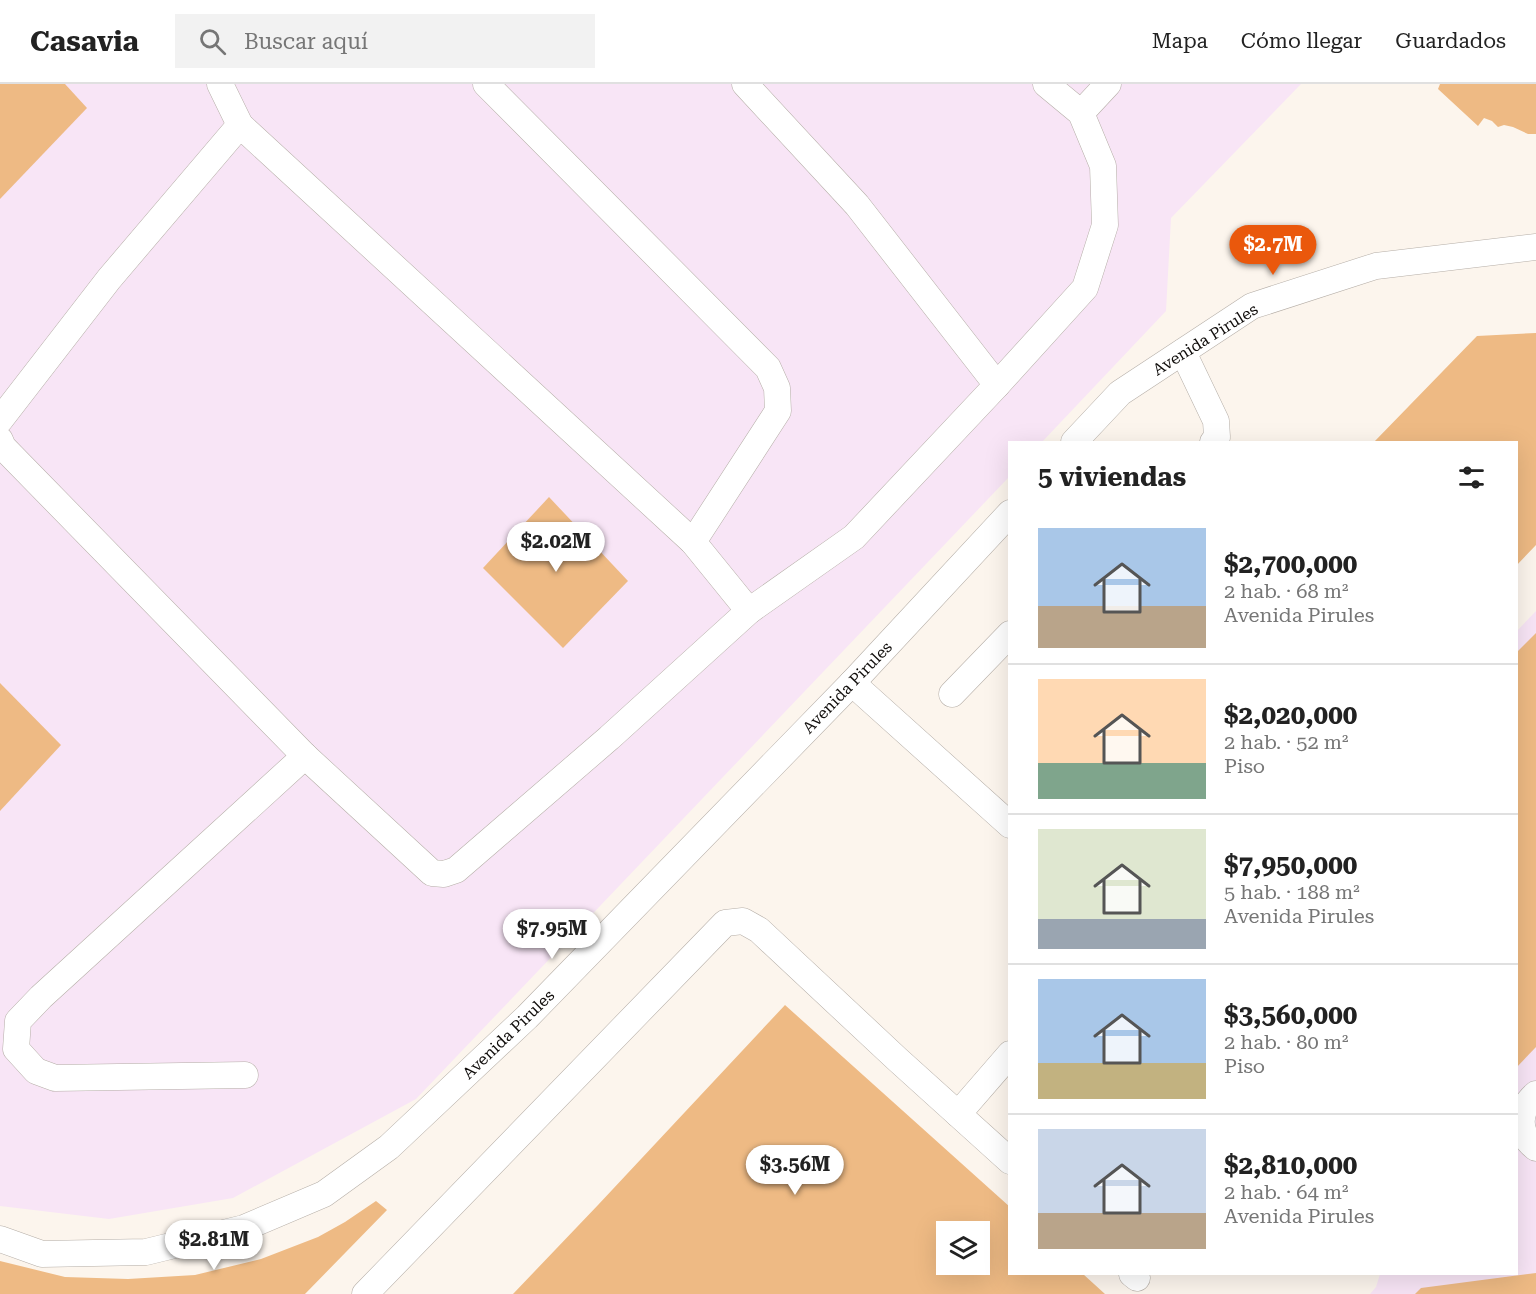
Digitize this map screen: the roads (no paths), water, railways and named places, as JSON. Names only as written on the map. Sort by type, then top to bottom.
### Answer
[{"type":"street","points":[[220,84],[240,125],[693,542],[749,611]]},
{"type":"street","points":[[486,84],[768,368],[777,388],[778,411],[693,542]]},
{"type":"street","points":[[745,84],[857,206],[997,385]]},
{"type":"street","points":[[0,440],[3,447],[305,756],[432,873],[444,874],[456,870],[609,738],[749,611],[854,537],[1085,288],[1105,225],[1103,166],[1081,113],[1046,84]]},
{"type":"street","points":[[1081,113],[1108,84]]},
{"type":"street","points":[[0,420],[109,279],[240,125]]},
{"type":"street","name":"Avenida Pirules","points":[[1075,441],[1120,393],[1252,306],[1376,266],[1536,247]]},
{"type":"street","points":[[1183,352],[1216,421],[1217,437],[1214,441]]},
{"type":"street","name":"Avenida Pirules","points":[[0,1239],[42,1254],[146,1252],[244,1227],[324,1194],[389,1147],[527,1017],[852,683],[1008,515]]},
{"type":"street","points":[[952,694],[1008,636]]},
{"type":"street","points":[[852,683],[1008,823]]},
{"type":"street","points":[[245,1076],[55,1078],[36,1071],[16,1049],[18,1021],[41,997],[305,756]]},
{"type":"street","points":[[365,1294],[724,923],[743,921],[759,930],[1008,1159]]},
{"type":"street","points":[[958,1114],[1008,1056]]},
{"type":"street","points":[[1536,1094],[1524,1107],[1521,1124],[1527,1140],[1536,1148]]}]
